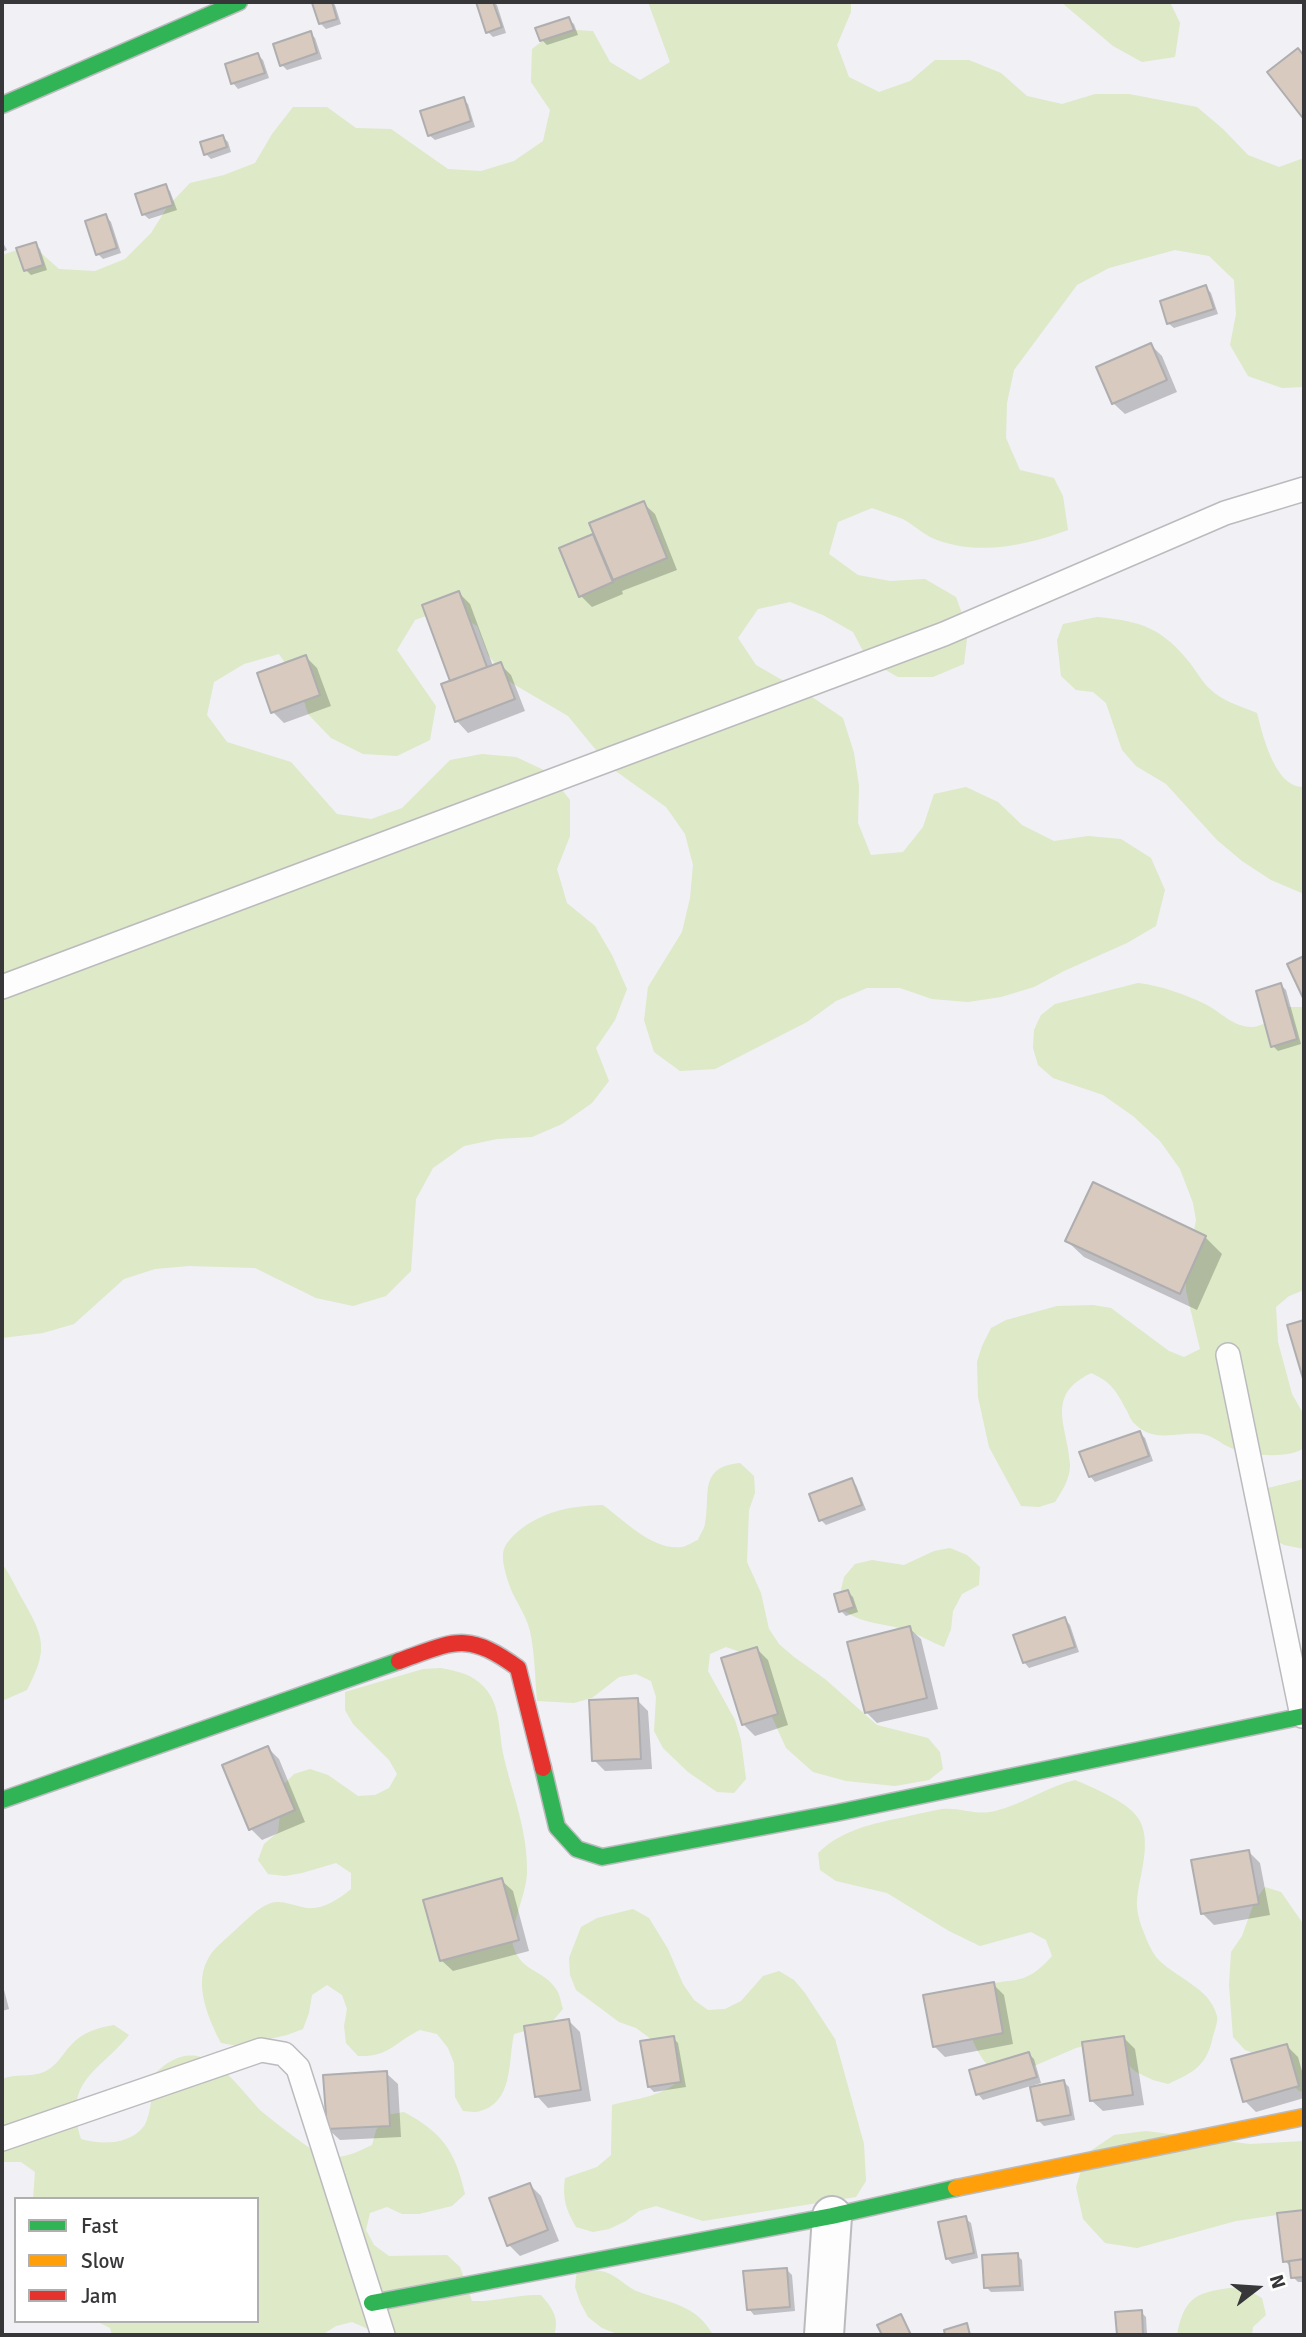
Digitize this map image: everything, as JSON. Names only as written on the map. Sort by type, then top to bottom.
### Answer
[{"type":"street","points":[[2,105],[239,2]]},
{"type":"street","points":[[2,1800],[450,1643],[476,1642],[518,1668],[557,1827],[577,1849],[602,1857],[1304,1719]]},
{"type":"street","points":[[372,2303],[832,2216],[898,2200],[1304,2117]]},
{"type":"street","points":[[824,2335],[832,2216]]},
{"type":"lane","points":[[2,986],[944,634],[1225,513],[1304,489]]},
{"type":"lane","points":[[1228,1355],[1304,1719]]},
{"type":"lane","points":[[2,2139],[261,2050],[284,2054],[298,2068],[383,2335]]},
{"type":"green space","points":[[648,2],[851,2],[851,12],[837,45],[849,77],[879,92],[910,81],[935,60],[969,60],[1001,73],[1027,96],[1062,104],[1095,94],[1129,94],[1197,107],[1248,155],[1279,167],[1304,158],[1304,387],[1282,388],[1248,376],[1230,345],[1236,314],[1234,280],[1209,256],[1175,250],[1109,268],[1077,285],[1014,370],[1007,403],[1006,438],[1020,470],[1054,478],[1063,496],[1068,530],[1017,545],[982,548],[964,547],[930,537],[903,519],[872,508],[838,522],[829,554],[858,575],[890,581],[925,579],[956,597],[968,630],[964,664],[933,677],[898,677],[868,660],[853,632],[823,615],[790,602],[758,609],[738,638],[756,665],[843,718],[854,753],[859,786],[858,823],[871,855],[903,852],[923,827],[934,794],[966,787],[998,802],[1022,825],[1054,841],[1088,836],[1121,839],[1151,858],[1165,890],[1156,926],[1127,943],[1034,987],[1001,997],[968,1002],[932,999],[900,988],[867,988],[836,1001],[807,1022],[715,1069],[680,1071],[654,1052],[644,1020],[648,987],[682,932],[690,898],[693,865],[685,834],[666,807],[610,767],[568,716],[510,682],[488,655],[477,626],[446,609],[415,620],[397,650],[436,706],[430,740],[397,756],[363,754],[331,738],[308,714],[298,682],[279,654],[244,664],[214,682],[207,715],[227,742],[291,762],[337,814],[371,819],[402,808],[450,760],[482,754],[516,757],[548,772],[570,800],[570,836],[557,869],[567,903],[595,926],[627,989],[615,1020],[596,1048],[609,1081],[592,1103],[562,1124],[532,1137],[497,1139],[464,1146],[433,1168],[416,1199],[411,1271],[386,1296],[353,1306],[316,1298],[255,1268],[189,1266],[155,1269],[124,1279],[74,1324],[43,1333],[2,1338],[2,255],[32,245],[59,269],[95,271],[125,259],[151,233],[168,206],[190,183],[224,175],[255,163],[272,134],[293,107],[327,107],[356,128],[391,129],[448,169],[481,171],[514,161],[543,141],[550,110],[531,82],[532,49],[558,29],[593,31],[610,62],[640,80],[670,62]]},
{"type":"green space","points":[[1061,2],[1170,2],[1180,23],[1175,57],[1142,62],[1113,46]]},
{"type":"green space","points":[[1097,617],[1138,624],[1160,634],[1180,651],[1215,693],[1257,713],[1267,747],[1278,770],[1294,785],[1304,787],[1304,894],[1271,880],[1217,840],[1166,784],[1136,766],[1122,750],[1106,703],[1093,692],[1076,690],[1061,676],[1057,640],[1063,624]]},
{"type":"green space","points":[[1138,983],[1189,997],[1246,1027],[1262,1024],[1285,1007],[1304,1007],[1304,1290],[1289,1296],[1276,1307],[1278,1342],[1292,1394],[1304,1415],[1304,1448],[1289,1454],[1258,1454],[1238,1451],[1202,1434],[1151,1434],[1132,1421],[1113,1388],[1091,1373],[1077,1382],[1063,1402],[1063,1425],[1070,1465],[1063,1489],[1055,1502],[1039,1507],[1021,1506],[989,1447],[978,1397],[977,1362],[991,1328],[1006,1320],[1057,1306],[1093,1305],[1111,1308],[1169,1351],[1184,1357],[1200,1349],[1186,1291],[1186,1275],[1196,1220],[1193,1203],[1180,1169],[1160,1141],[1133,1116],[1103,1095],[1053,1078],[1038,1065],[1033,1048],[1034,1030],[1041,1015],[1055,1004]]},
{"type":"green space","points":[[740,1463],[754,1476],[755,1493],[749,1510],[747,1562],[761,1593],[769,1629],[779,1644],[825,1679],[877,1725],[928,1738],[940,1752],[943,1769],[929,1780],[895,1786],[846,1781],[813,1772],[786,1748],[743,1653],[726,1647],[710,1654],[708,1671],[735,1720],[741,1740],[746,1779],[734,1793],[717,1792],[688,1772],[663,1748],[654,1731],[656,1697],[651,1681],[636,1674],[619,1677],[592,1698],[574,1703],[537,1701],[530,1631],[510,1588],[504,1565],[503,1553],[509,1541],[521,1529],[550,1513],[581,1506],[603,1505],[650,1540],[671,1547],[684,1546],[698,1540],[704,1528],[712,1476],[718,1470]]},
{"type":"green space","points":[[1304,1479],[1304,1549],[1284,1545],[1269,1537],[1256,1491]]},
{"type":"green space","points":[[950,1548],[967,1555],[980,1567],[979,1585],[962,1594],[953,1611],[951,1629],[944,1647],[908,1631],[868,1622],[844,1611],[840,1594],[844,1577],[855,1564],[872,1560],[904,1565],[934,1551]]},
{"type":"green space","points":[[2,1564],[35,1622],[41,1653],[27,1690],[2,1701]]},
{"type":"green space","points":[[441,1668],[474,1679],[484,1687],[494,1703],[527,1857],[526,1881],[512,1938],[513,1945],[516,1954],[526,1966],[551,1982],[563,2009],[550,2024],[514,2034],[504,2090],[491,2106],[476,2112],[463,2111],[455,2097],[454,2063],[448,2048],[437,2034],[420,2030],[385,2052],[358,2056],[346,2043],[344,2026],[347,2009],[342,1995],[327,1985],[312,1995],[303,2029],[238,2046],[221,2043],[208,2014],[202,1981],[203,1971],[212,1953],[260,1908],[279,1902],[315,1908],[335,1901],[351,1889],[351,1873],[336,1863],[285,1876],[268,1874],[258,1860],[264,1844],[278,1832],[283,1785],[294,1774],[310,1769],[328,1775],[358,1796],[375,1795],[389,1788],[397,1774],[389,1760],[353,1724],[345,1710],[345,1692],[423,1669]]},
{"type":"green space","points":[[1075,1780],[1118,1801],[1138,1818],[1145,1844],[1137,1908],[1145,1936],[1156,1957],[1207,1997],[1217,2016],[1210,2046],[1203,2061],[1185,2076],[1168,2084],[1136,2072],[1124,2061],[1094,2043],[1027,2069],[994,2072],[978,2052],[964,2013],[977,1987],[1017,1980],[1042,1966],[1052,1956],[1046,1940],[1031,1932],[980,1946],[949,1931],[887,1893],[836,1881],[820,1870],[818,1853],[838,1838],[858,1829],[942,1809],[981,1813],[995,1811]]},
{"type":"green space","points":[[1265,1887],[1281,1892],[1304,1925],[1304,2092],[1299,2091],[1262,2056],[1245,2050],[1233,2037],[1229,1985],[1231,1952],[1242,1936],[1255,1900]]},
{"type":"green space","points":[[633,1909],[649,1918],[668,1949],[683,1984],[694,2000],[708,2010],[725,2009],[741,2001],[763,1976],[779,1971],[794,1980],[805,1993],[835,2039],[864,2144],[866,2181],[856,2197],[703,2221],[656,2206],[639,2211],[609,2229],[593,2232],[576,2227],[566,2204],[565,2178],[597,2167],[611,2155],[612,2105],[652,2095],[675,2084],[669,2068],[651,2039],[636,2028],[619,2022],[576,1990],[570,1975],[569,1958],[581,1927],[597,1918]]},
{"type":"green space","points":[[114,2025],[129,2035],[95,2069],[80,2090],[77,2119],[81,2139],[115,2142],[138,2132],[148,2116],[152,2077],[169,2063],[184,2056],[198,2056],[212,2062],[236,2083],[263,2113],[308,2147],[324,2155],[345,2156],[372,2145],[376,2130],[386,2115],[404,2112],[429,2128],[452,2155],[465,2194],[452,2206],[419,2214],[402,2214],[387,2207],[370,2213],[366,2230],[374,2245],[389,2256],[447,2255],[460,2267],[472,2301],[541,2295],[554,2314],[554,2335],[382,2335],[352,2322],[336,2326],[322,2335],[112,2335],[110,2328],[100,2323],[259,2323],[259,2197],[33,2197],[35,2172],[21,2162],[2,2162],[2,2079],[48,2070],[80,2037],[96,2029]]},
{"type":"green space","points":[[1146,2131],[1250,2144],[1304,2141],[1304,2211],[1236,2221],[1137,2248],[1105,2243],[1083,2219],[1076,2187],[1086,2154],[1114,2135]]},
{"type":"green space","points":[[577,2269],[605,2272],[635,2290],[681,2306],[698,2317],[713,2335],[620,2335],[602,2328],[588,2317],[580,2302],[575,2287]]},
{"type":"green space","points":[[1229,2288],[1246,2289],[1262,2298],[1266,2315],[1253,2327],[1252,2335],[1177,2335],[1183,2313],[1192,2300],[1207,2292]]},
{"type":"building","points":[[332,2],[337,19],[319,24],[312,3]]},
{"type":"building","points":[[476,2],[493,2],[502,27],[486,33]]},
{"type":"building","points":[[569,17],[574,30],[540,41],[535,28]]},
{"type":"building","points":[[311,31],[317,53],[280,66],[273,44]]},
{"type":"building","points":[[1298,48],[1304,56],[1302,117],[1267,72]]},
{"type":"building","points":[[258,53],[265,73],[231,84],[225,64]]},
{"type":"building","points":[[464,97],[471,121],[428,136],[420,111]]},
{"type":"building","points":[[223,135],[227,147],[204,155],[200,142]]},
{"type":"building","points":[[166,184],[173,205],[142,215],[135,194]]},
{"type":"building","points":[[106,214],[117,248],[96,255],[85,221]]},
{"type":"building","points":[[36,242],[43,265],[24,271],[16,248]]},
{"type":"building","points":[[1206,285],[1214,309],[1167,324],[1160,301]]},
{"type":"building","points":[[1151,343],[1167,380],[1112,404],[1096,367]]},
{"type":"building","points":[[644,501],[667,558],[613,580],[589,523]]},
{"type":"building","points":[[593,534],[613,582],[579,597],[559,548]]},
{"type":"building","points":[[459,591],[487,667],[450,681],[422,605]]},
{"type":"building","points":[[306,655],[320,695],[271,713],[257,673]]},
{"type":"building","points":[[501,662],[515,699],[455,722],[441,684]]},
{"type":"building","points":[[1304,956],[1304,1000],[1287,964]]},
{"type":"building","points":[[1281,983],[1297,1039],[1271,1047],[1256,991]]},
{"type":"building","points":[[1093,1182],[1206,1236],[1180,1294],[1065,1241]]},
{"type":"building","points":[[1304,1320],[1304,1382],[1287,1325]]},
{"type":"building","points":[[1140,1431],[1149,1456],[1089,1477],[1079,1452]]},
{"type":"building","points":[[852,1478],[862,1505],[819,1521],[809,1494]]},
{"type":"building","points":[[848,1590],[854,1607],[839,1612],[834,1594]]},
{"type":"building","points":[[1065,1617],[1075,1647],[1023,1663],[1013,1635]]},
{"type":"building","points":[[910,1626],[927,1698],[865,1713],[847,1642]]},
{"type":"building","points":[[757,1647],[778,1714],[742,1725],[721,1658]]},
{"type":"building","points":[[638,1698],[641,1759],[592,1761],[589,1700]]},
{"type":"building","points":[[268,1746],[295,1810],[249,1830],[222,1765]]},
{"type":"building","points":[[1249,1850],[1259,1904],[1201,1914],[1191,1860]]},
{"type":"building","points":[[502,1878],[519,1940],[440,1961],[423,1900]]},
{"type":"building","points":[[994,1982],[1003,2033],[933,2047],[923,1995]]},
{"type":"building","points":[[569,2019],[581,2090],[535,2097],[524,2026]]},
{"type":"building","points":[[674,2036],[681,2082],[648,2087],[640,2041]]},
{"type":"building","points":[[1124,2036],[1133,2095],[1090,2101],[1082,2042]]},
{"type":"building","points":[[1287,2044],[1299,2086],[1243,2102],[1231,2059]]},
{"type":"building","points":[[1029,2052],[1037,2077],[976,2095],[969,2070]]},
{"type":"building","points":[[387,2071],[390,2126],[327,2129],[323,2075]]},
{"type":"building","points":[[1064,2080],[1071,2115],[1037,2121],[1030,2087]]},
{"type":"building","points":[[530,2183],[548,2230],[507,2246],[489,2198]]},
{"type":"building","points":[[1304,2210],[1304,2259],[1283,2262],[1277,2213]]},
{"type":"building","points":[[966,2216],[974,2253],[946,2259],[938,2222]]},
{"type":"building","points":[[1018,2253],[1020,2286],[984,2288],[982,2255]]},
{"type":"building","points":[[1304,2259],[1304,2277],[1291,2278],[1289,2261]]},
{"type":"building","points":[[787,2268],[790,2307],[747,2310],[743,2271]]},
{"type":"building","points":[[1142,2310],[1143,2335],[1117,2335],[1115,2312]]},
{"type":"building","points":[[901,2314],[911,2335],[882,2335],[877,2325]]},
{"type":"building","points":[[967,2323],[970,2335],[945,2335],[944,2330]]},
{"type":"traffic: fast","points":[[2,105],[239,2]]},
{"type":"traffic: fast","points":[[2,1800],[399,1661]]},
{"type":"traffic: fast","points":[[543,1768],[557,1827],[577,1849],[602,1857],[836,1813],[1304,1716]]},
{"type":"traffic: fast","points":[[372,2303],[832,2216],[956,2188]]},
{"type":"traffic: slow","points":[[956,2188],[1304,2117]]},
{"type":"traffic: jam","points":[[399,1661],[434,1648],[460,1643],[486,1648],[518,1668],[543,1768]]}]
